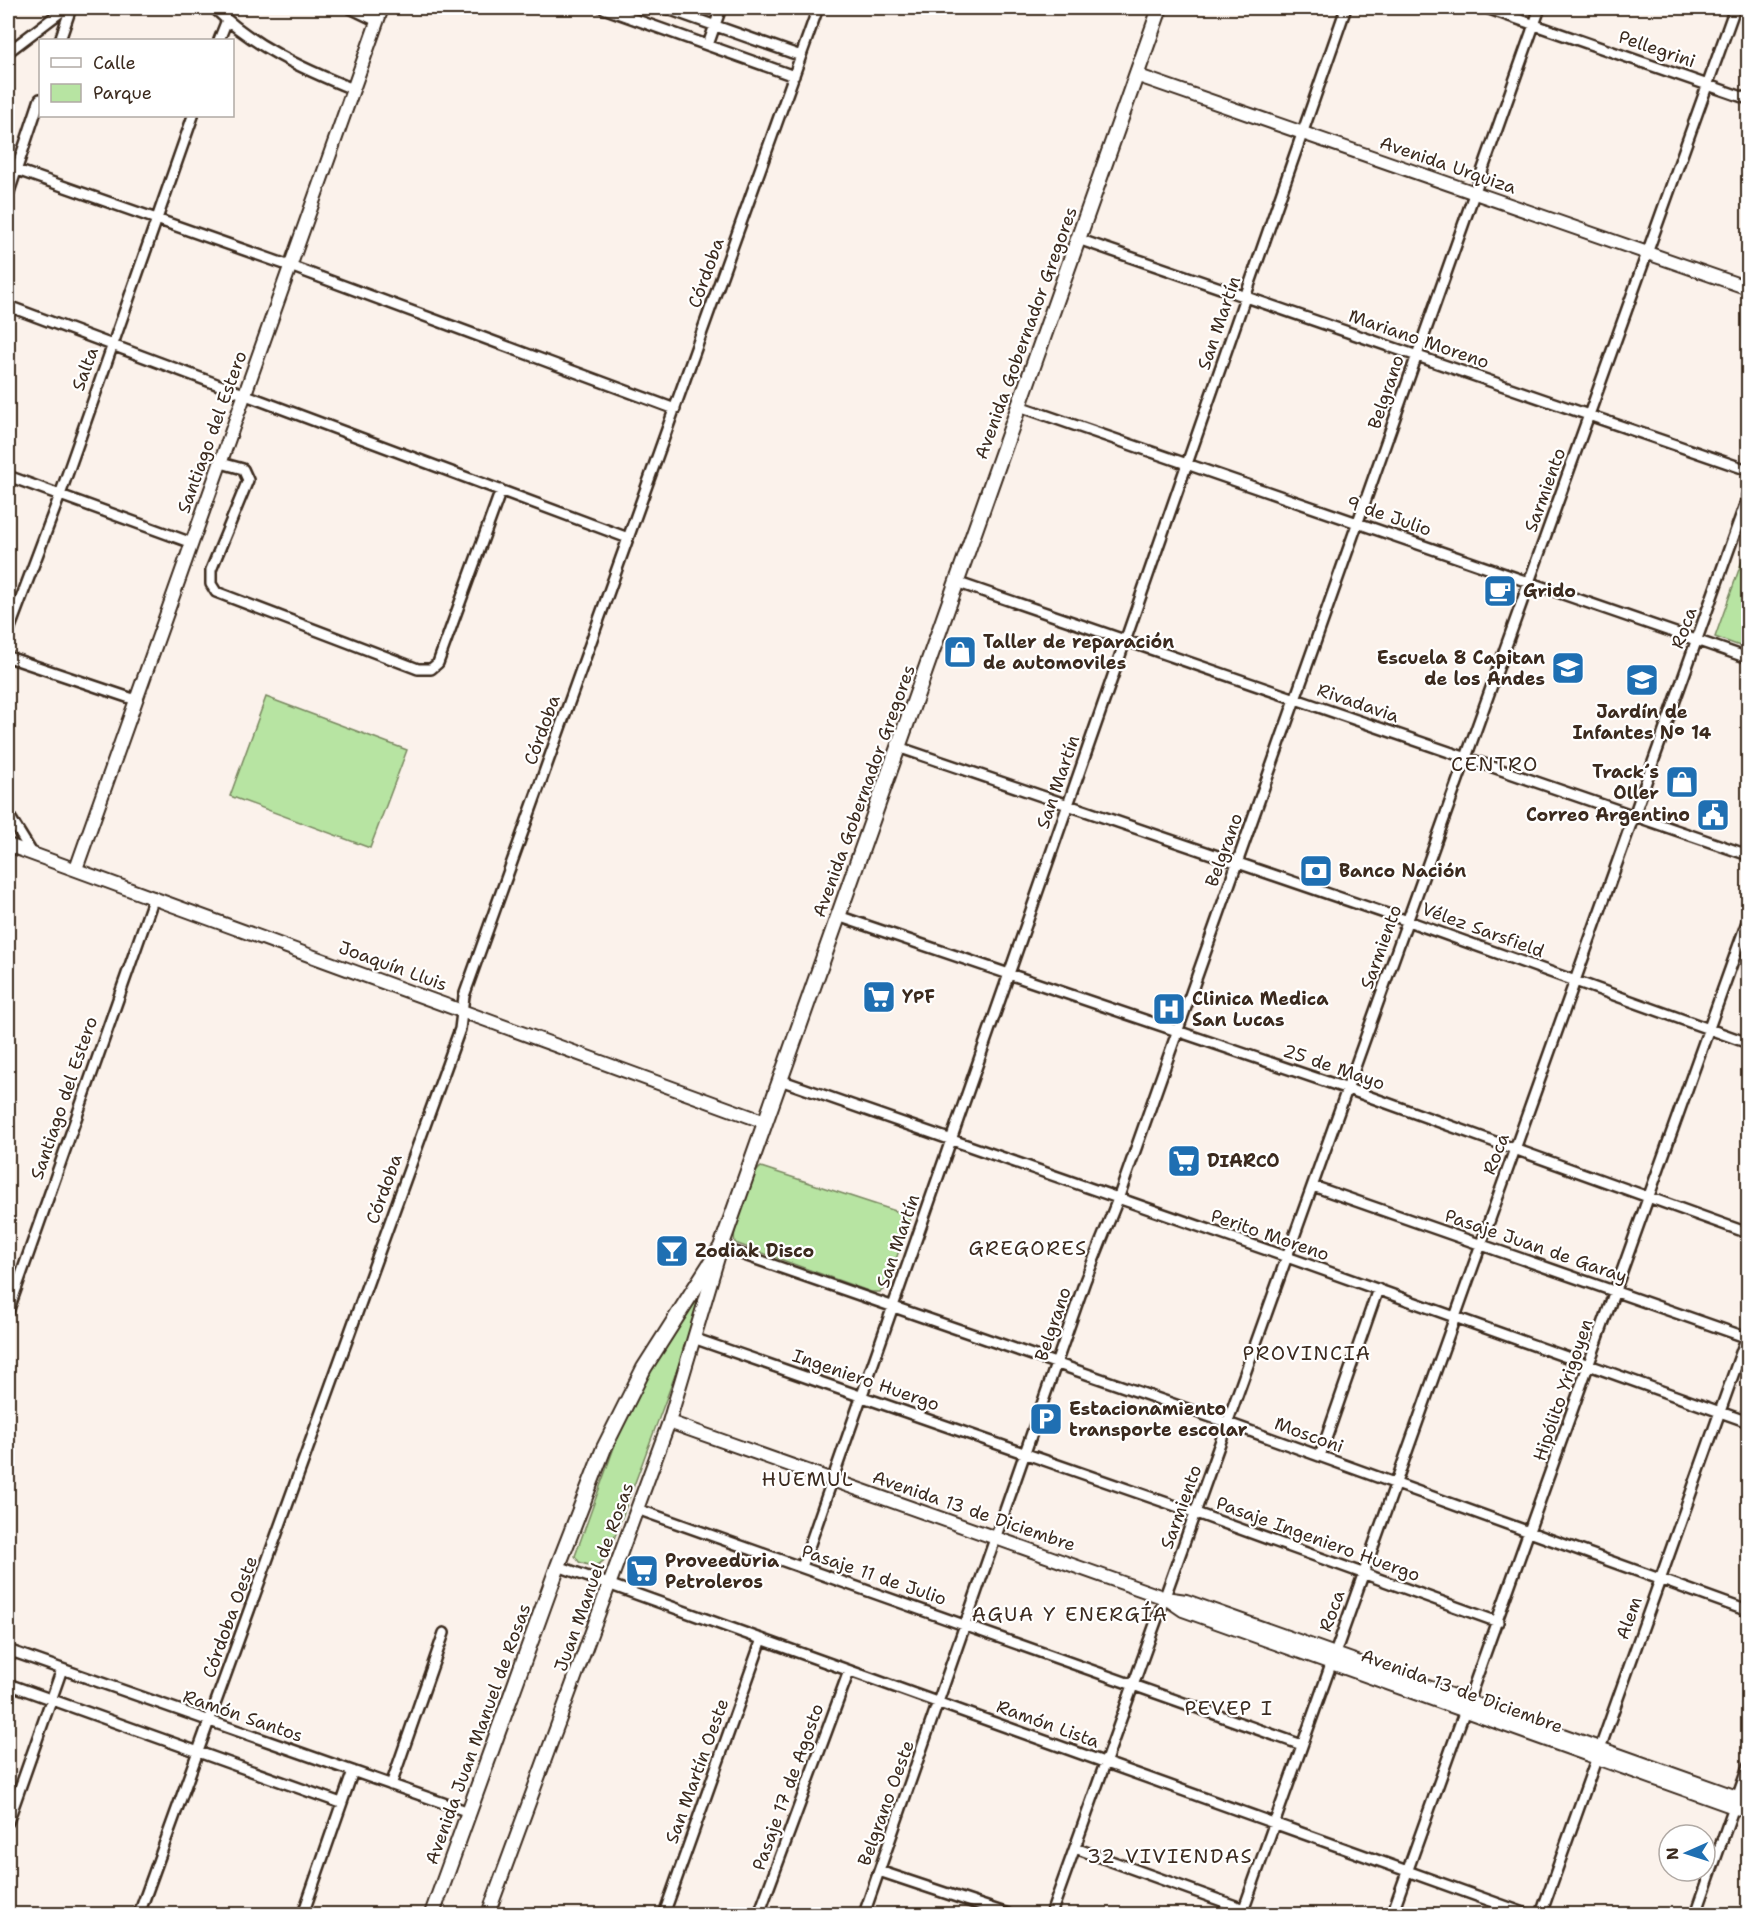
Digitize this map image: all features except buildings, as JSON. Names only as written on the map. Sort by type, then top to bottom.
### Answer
[{"type":"main road","name":"Avenida Gobernador Gregores","points":[[558,1566],[604,1448],[624,1408],[663,1337],[721,1247],[1160,8]]},
{"type":"main road","name":"Avenida Juan Manuel de Rosas","points":[[432,1914],[558,1566]]},
{"type":"street","points":[[60,39],[68,8]]},
{"type":"street","points":[[8,52],[68,8]]},
{"type":"street","points":[[214,8],[227,20],[287,61],[353,89]]},
{"type":"street","points":[[350,8],[377,21]]},
{"type":"street","name":"Santiago del Estero","points":[[76,869],[382,8]]},
{"type":"street","points":[[603,8],[794,76]]},
{"type":"street","points":[[665,8],[801,56]]},
{"type":"street","points":[[708,45],[722,8]]},
{"type":"street","name":"Córdoba","points":[[302,1465],[460,1029],[464,996],[818,8]]},
{"type":"street","name":"San Martín","points":[[801,1567],[1346,8]]},
{"type":"street","name":"Pellegrini","points":[[1486,8],[1749,99]]},
{"type":"street","name":"Belgrano","points":[[939,1703],[1057,1363],[1118,1199],[1540,8]]},
{"type":"street","name":"Sarmiento","points":[[1051,1914],[1735,8]]},
{"type":"street","points":[[219,39],[227,20]]},
{"type":"street","name":"Avenida Urquiza","points":[[1136,75],[1749,288]]},
{"type":"street","points":[[8,195],[39,102]]},
{"type":"street","name":"Salta","points":[[8,633],[60,495],[111,344],[193,117]]},
{"type":"street","points":[[17,170],[290,266],[675,409]]},
{"type":"street","name":"Mariano Moreno","points":[[1078,239],[1749,470]]},
{"type":"street","points":[[8,306],[628,538]]},
{"type":"street","name":"9 de Julio","points":[[1019,406],[1749,658]]},
{"type":"street","points":[[221,462],[243,469],[249,480],[211,570],[211,584],[216,592],[418,669],[431,669],[438,663],[501,490]]},
{"type":"street","points":[[8,476],[192,543]]},
{"type":"street","name":"Roca","points":[[1243,1912],[1749,496]]},
{"type":"street","name":"Rivadavia","points":[[956,582],[1749,855]]},
{"type":"street","points":[[8,657],[136,700]]},
{"type":"street","name":"Vélez Sarsfield","points":[[898,747],[1408,921],[1749,1043]]},
{"type":"street","points":[[8,814],[32,854]]},
{"type":"street","name":"Joaquín Lluis","points":[[8,845],[765,1122]]},
{"type":"street","name":"Santiago del Estero","points":[[9,1306],[154,897]]},
{"type":"street","name":"25 de Mayo","points":[[838,916],[1348,1089],[1749,1233]]},
{"type":"street","name":"Hipólito Yrigoyen","points":[[1392,1914],[1749,919]]},
{"type":"street","name":"Perito Moreno","points":[[780,1080],[1378,1289],[1749,1422]]},
{"type":"street","name":"Pasaje Juan de Garay","points":[[1313,1186],[1748,1336]]},
{"type":"street","name":"Mosconi","points":[[721,1247],[1228,1423],[1749,1611]]},
{"type":"street","name":"Juan Manuel de Rosas","points":[[488,1914],[669,1422],[696,1339],[721,1247]]},
{"type":"street","points":[[1320,1456],[1378,1289]]},
{"type":"street","name":"Alem","points":[[1541,1914],[1748,1336]]},
{"type":"street","name":"Ingeniero Huergo","points":[[696,1339],[862,1395],[1025,1454]]},
{"type":"street","name":"Avenida 13 de Diciembre","points":[[669,1422],[1166,1598],[1183,1610],[1332,1658],[1740,1802],[1749,1812]]},
{"type":"street","name":"Pasaje Ingeniero Huergo","points":[[1025,1454],[1498,1622]]},
{"type":"street","name":"Córdoba Oeste","points":[[139,1914],[302,1465]]},
{"type":"street","name":"Pasaje 11 de Julio","points":[[637,1509],[1302,1745]]},
{"type":"street","name":"Ramón Lista","points":[[558,1566],[1527,1914]]},
{"type":"street","points":[[391,1785],[444,1634]]},
{"type":"street","name":"San Martín Oeste","points":[[664,1914],[762,1639]]},
{"type":"street","name":"Ramón Santos","points":[[8,1650],[210,1723],[469,1812]]},
{"type":"street","points":[[8,1822],[62,1669]]},
{"type":"street","name":"Pasaje 17 de Agosto","points":[[759,1914],[849,1671]]},
{"type":"street","points":[[8,1684],[341,1803]]},
{"type":"street","name":"Belgrano Oeste","points":[[864,1914],[939,1703]]},
{"type":"street","points":[[1696,1914],[1740,1802],[1749,1767]]},
{"type":"street","points":[[303,1914],[352,1772]]},
{"type":"street","points":[[1075,1848],[1243,1912]]},
{"type":"street","points":[[879,1872],[1008,1914]]},
{"type":"green space","points":[[1748,544],[1748,649],[1715,637]]},
{"type":"green space","points":[[266,697],[407,750],[370,848],[230,796]]},
{"type":"green space","points":[[761,1167],[911,1216],[886,1288],[880,1292],[871,1292],[735,1243],[742,1203],[752,1180]]},
{"type":"green space","points":[[701,1286],[706,1292],[608,1555],[596,1565],[579,1562],[575,1556],[621,1428],[640,1387]]},
{"type":"place","name":"Grido","points":[[1500,591]]},
{"type":"place","name":"Taller de reparación de automoviles","points":[[960,652]]},
{"type":"place","name":"Escuela 8 Capitan de los Andes","points":[[1568,668]]},
{"type":"place","name":"Jardín de Infantes N° 14","points":[[1642,680]]},
{"type":"place","name":"Track´s Oller","points":[[1682,782]]},
{"type":"place","name":"Correo Argentino","points":[[1713,815]]},
{"type":"place","name":"Banco Nación","points":[[1316,871]]},
{"type":"place","name":"YPF","points":[[879,997]]},
{"type":"place","name":"Clinica Medica San Lucas","points":[[1169,1009]]},
{"type":"place","name":"DIARCO","points":[[1184,1161]]},
{"type":"place","name":"Zodiak Disco","points":[[672,1251]]},
{"type":"place","name":"Estacionamiento transporte escolar","points":[[1046,1419]]},
{"type":"place","name":"Proveeduria Petroleros","points":[[642,1571]]},
{"type":"district","name":"CENTRO","points":[[1495,764]]},
{"type":"district","name":"GREGORES","points":[[1028,1248]]},
{"type":"district","name":"PROVINCIA","points":[[1307,1353]]},
{"type":"district","name":"HUEMUL","points":[[808,1479]]},
{"type":"district","name":"AGUA Y ENERGÍA","points":[[1070,1614]]},
{"type":"district","name":"PEVEP I","points":[[1229,1708]]},
{"type":"district","name":"32 VIVIENDAS","points":[[1170,1856]]}]
